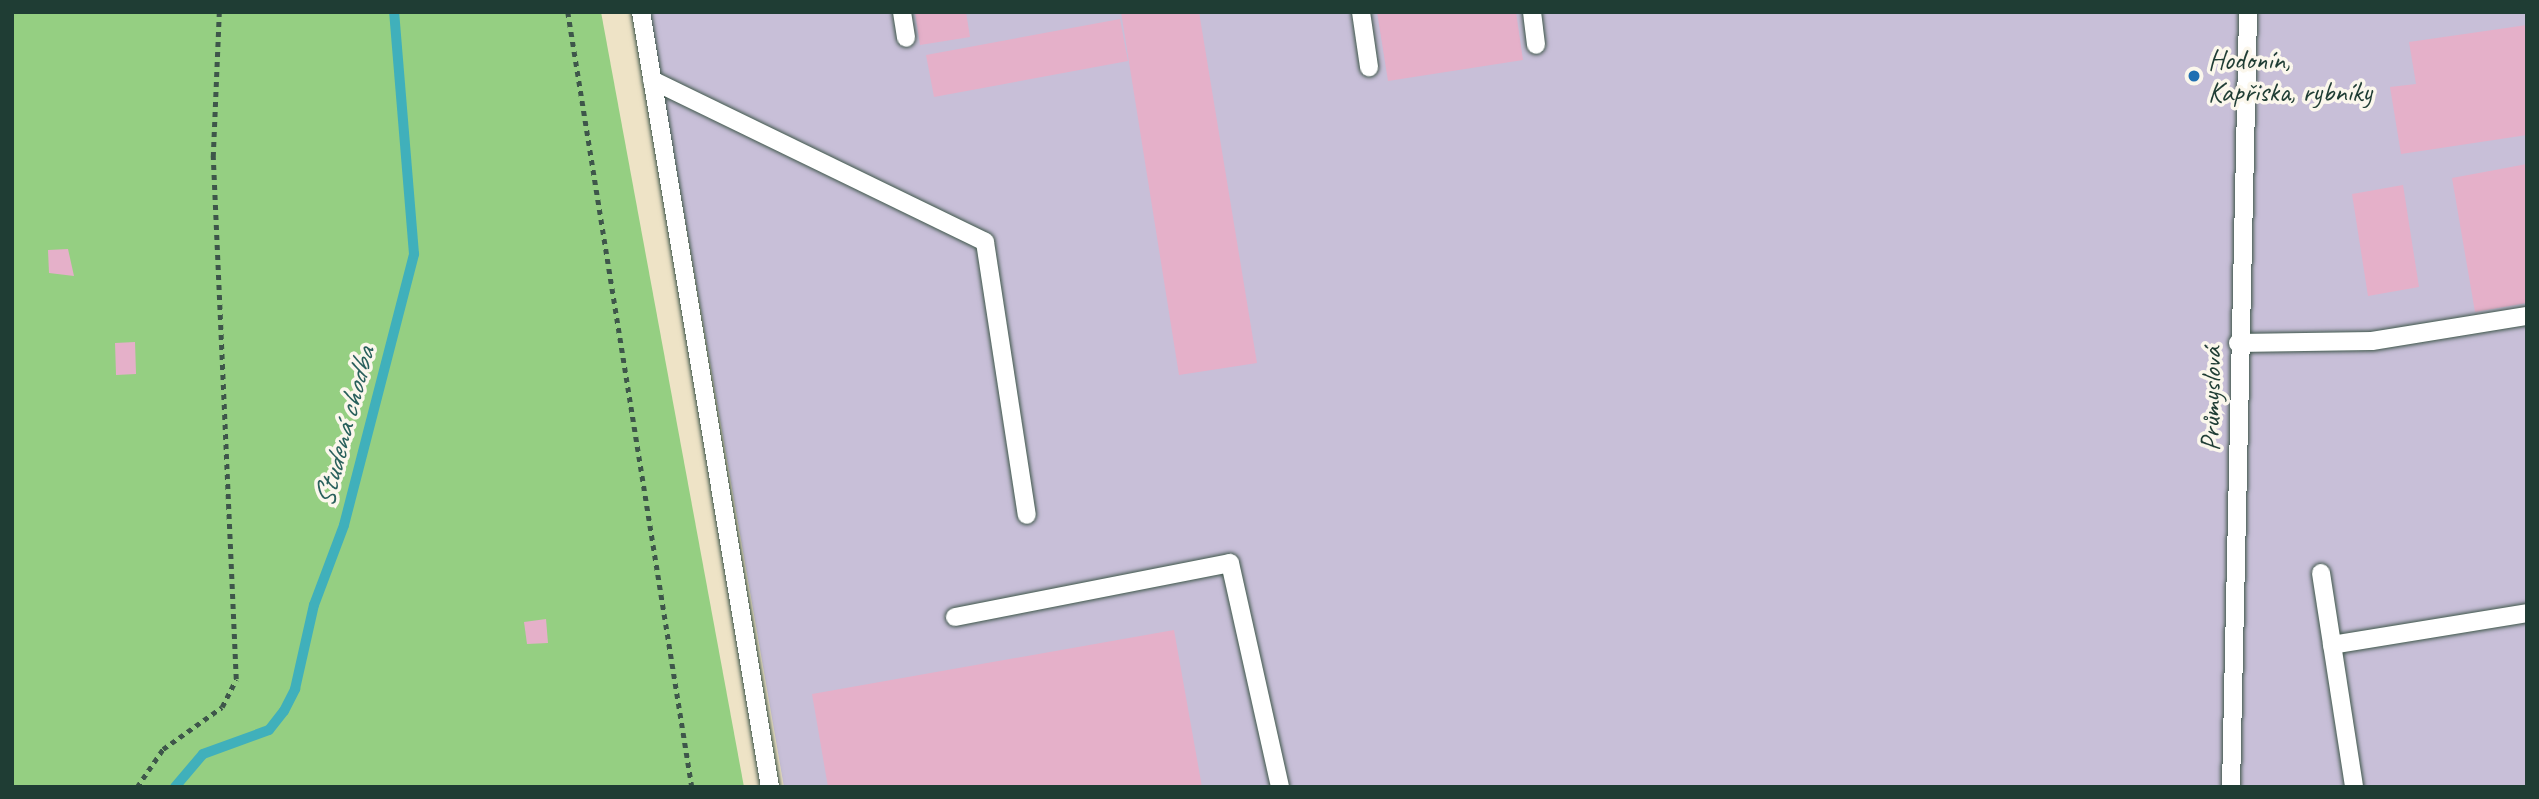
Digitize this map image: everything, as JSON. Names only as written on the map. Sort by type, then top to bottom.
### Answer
[{"type":"lane","points":[[641,12],[771,787]]},
{"type":"lane","points":[[902,12],[906,38]]},
{"type":"lane","points":[[1361,12],[1369,67]]},
{"type":"lane","points":[[1532,12],[1536,45]]},
{"type":"lane","name":"Průmyslová","points":[[2231,787],[2238,342],[2248,12]]},
{"type":"lane","points":[[652,80],[985,242],[1027,515]]},
{"type":"lane","points":[[2238,342],[2372,341],[2527,316]]},
{"type":"lane","points":[[955,617],[1230,563],[1280,787]]},
{"type":"lane","points":[[2321,573],[2354,787]]},
{"type":"lane","points":[[2332,645],[2527,613]]},
{"type":"path","points":[[137,787],[163,749],[222,707],[236,679],[213,157],[219,12]]},
{"type":"path","points":[[568,12],[692,787]]},
{"type":"shaded area","points":[[649,12],[2527,12],[2527,787],[784,787]]},
{"type":"green space","points":[[12,12],[601,12],[744,787],[12,787]]},
{"type":"building","points":[[915,12],[966,12],[970,37],[920,45]]},
{"type":"building","points":[[1121,12],[1199,12],[1257,363],[1179,375]]},
{"type":"building","points":[[1377,12],[1516,12],[1523,60],[1388,81]]},
{"type":"building","points":[[1120,19],[1128,61],[934,97],[926,55]]},
{"type":"building","points":[[2527,25],[2527,135],[2401,154],[2390,87],[2416,84],[2409,42]]},
{"type":"building","points":[[2527,164],[2527,303],[2475,312],[2452,178]]},
{"type":"building","points":[[2403,185],[2419,287],[2368,296],[2352,194]]},
{"type":"building","points":[[68,249],[74,276],[49,273],[48,250]]},
{"type":"building","points":[[135,342],[136,374],[116,375],[115,343]]},
{"type":"building","points":[[546,619],[548,643],[527,644],[524,622]]},
{"type":"building","points":[[1174,630],[1202,787],[828,787],[812,694]]},
{"type":"waterway","name":"Studená chodba","points":[[175,787],[203,754],[269,730],[284,711],[295,689],[314,605],[344,525],[414,254],[394,12]]},
{"type":"place","name":"Hodonín, Kapřiska, rybníky","points":[[2194,76]]}]
